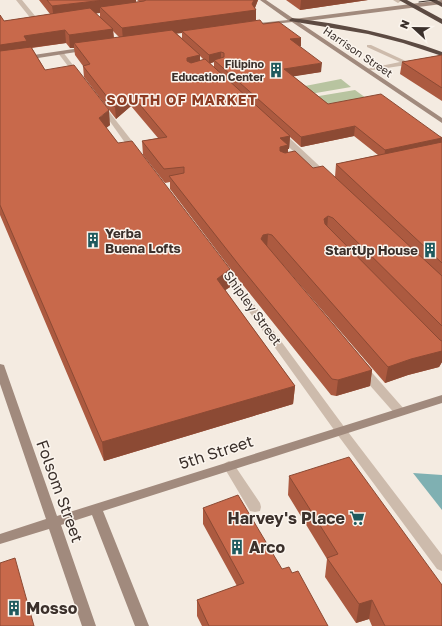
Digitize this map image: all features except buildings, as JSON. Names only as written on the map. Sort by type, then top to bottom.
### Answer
[{"type":"highway","points":[[432,0],[442,4]]},
{"type":"highway","points":[[400,2],[442,22]]},
{"type":"highway","points":[[292,20],[318,23],[372,33],[402,40],[442,54]]},
{"type":"main road","name":"Harrison Street","points":[[263,0],[368,70],[442,122]]},
{"type":"main road","points":[[243,27],[292,20],[329,17],[400,2],[442,4]]},
{"type":"main road","points":[[0,62],[91,49]]},
{"type":"main road","name":"Folsom Street","points":[[0,368],[89,626]]},
{"type":"main road","name":"5th Street","points":[[0,539],[442,399]]},
{"type":"main road","points":[[96,509],[142,626]]},
{"type":"street","points":[[19,0],[38,24],[45,24]]},
{"type":"street","points":[[368,70],[407,63],[369,46]]},
{"type":"street","points":[[61,53],[86,86]]},
{"type":"street","points":[[95,98],[144,162]]},
{"type":"street","points":[[277,131],[306,158],[330,177]]},
{"type":"street","points":[[293,161],[306,158]]},
{"type":"street","name":"Shipley Street","points":[[218,261],[341,431],[442,565]]},
{"type":"street","points":[[358,364],[400,412]]},
{"type":"street","points":[[229,466],[255,507]]},
{"type":"green space","points":[[341,79],[351,87],[310,94],[300,87]]},
{"type":"green space","points":[[355,90],[366,98],[324,105],[313,97]]},
{"type":"water","points":[[413,473],[442,475],[442,510]]},
{"type":"tram line","points":[[419,2],[435,0]]},
{"type":"place","name":"Filipino Education Center","points":[[276,70]]},
{"type":"place","name":"Yerba Buena Lofts","points":[[93,240]]},
{"type":"place","name":"StartUp House","points":[[430,250]]},
{"type":"place","name":"Harvey's Place","points":[[357,518]]},
{"type":"place","name":"Arco","points":[[237,547]]},
{"type":"place","name":"Mosso","points":[[14,608]]},
{"type":"district","name":"SOUTH OF MARKET","points":[[182,100]]}]
